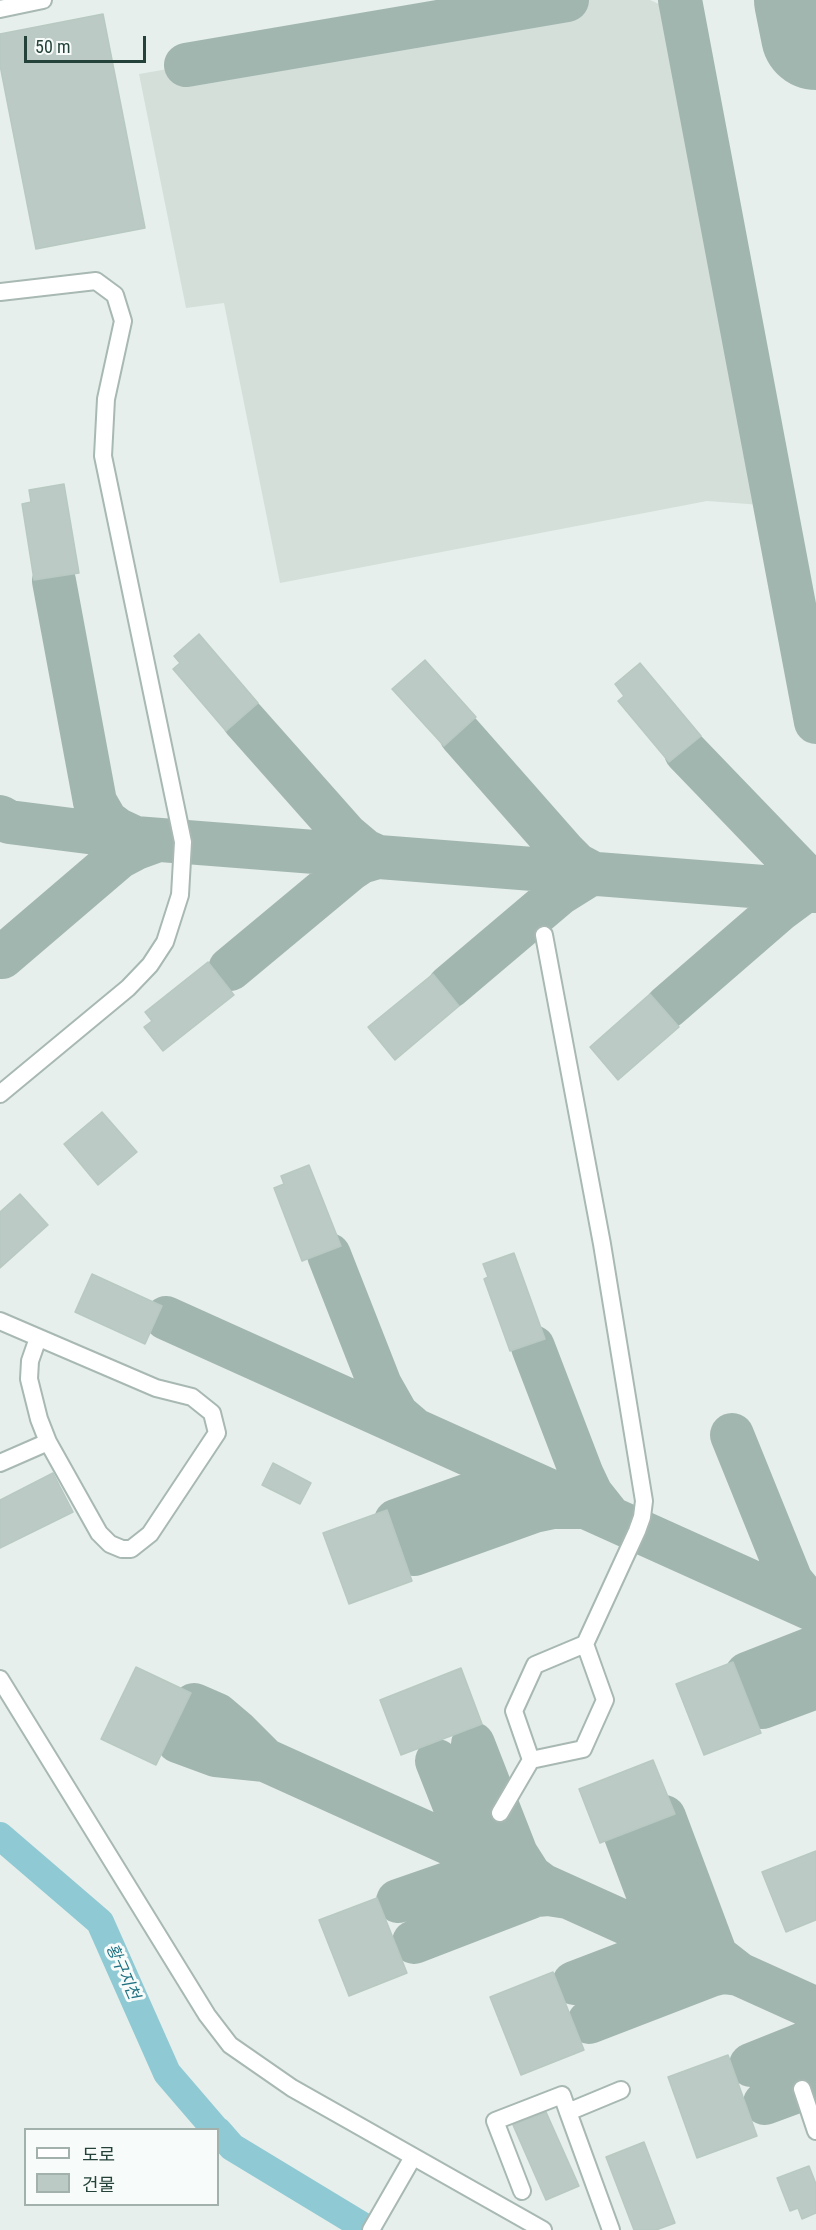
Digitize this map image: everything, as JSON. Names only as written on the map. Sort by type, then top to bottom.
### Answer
[{"type":"lane","points":[[0,9],[43,0]]},
{"type":"lane","points":[[0,292],[96,281],[116,296],[123,321],[106,399],[103,456],[183,842],[180,895],[165,942],[150,965],[128,988],[0,1094]]},
{"type":"lane","points":[[531,1760],[514,1711],[535,1665],[585,1644],[637,1531],[644,1501],[602,1244],[544,935]]},
{"type":"lane","points":[[0,1321],[156,1388],[192,1397],[212,1413],[217,1433],[150,1534],[131,1549],[122,1549],[110,1544],[99,1533],[48,1442],[39,1419],[29,1380],[30,1361],[38,1338]]},
{"type":"lane","points":[[0,1463],[48,1442]]},
{"type":"lane","points":[[500,1813],[531,1760],[583,1749],[605,1700],[585,1644]]},
{"type":"lane","points":[[0,1679],[207,2015],[230,2045],[292,2088],[543,2230]]},
{"type":"lane","points":[[802,2089],[816,2131]]},
{"type":"lane","points":[[568,2112],[621,2090]]},
{"type":"lane","points":[[522,2191],[495,2121],[562,2095],[611,2230]]},
{"type":"lane","points":[[371,2230],[413,2157]]},
{"type":"shaded area","points":[[567,0],[650,0],[683,15],[775,506],[707,501],[280,583],[224,303],[186,308],[139,74]]},
{"type":"building","points":[[103,14],[145,228],[36,249],[0,65],[0,34]]},
{"type":"building","points":[[64,484],[79,573],[34,580],[22,504],[31,502],[29,490]]},
{"type":"building","points":[[199,634],[258,703],[226,731],[173,669],[180,663],[174,656]]},
{"type":"building","points":[[425,660],[476,717],[444,746],[392,689]]},
{"type":"building","points":[[640,663],[701,736],[669,762],[618,701],[624,696],[615,684]]},
{"type":"building","points":[[208,962],[234,995],[163,1051],[144,1027],[152,1021],[145,1012]]},
{"type":"building","points":[[433,974],[459,1006],[395,1060],[368,1027]]},
{"type":"building","points":[[650,994],[679,1027],[618,1080],[590,1047]]},
{"type":"building","points":[[102,1112],[137,1152],[98,1185],[64,1144]]},
{"type":"building","points":[[309,1165],[341,1246],[302,1261],[274,1188],[284,1184],[281,1176]]},
{"type":"building","points":[[20,1194],[48,1225],[0,1268],[0,1212]]},
{"type":"building","points":[[514,1253],[545,1339],[510,1351],[484,1279],[488,1277],[483,1264]]},
{"type":"building","points":[[92,1274],[162,1306],[145,1344],[75,1312]]},
{"type":"building","points":[[273,1463],[311,1483],[300,1504],[262,1485]]},
{"type":"building","points":[[53,1473],[73,1512],[0,1548],[0,1500]]},
{"type":"building","points":[[387,1510],[412,1581],[349,1604],[323,1533]]},
{"type":"building","points":[[733,1662],[761,1733],[704,1755],[676,1684]]},
{"type":"building","points":[[136,1667],[191,1693],[156,1765],[101,1739]]},
{"type":"building","points":[[461,1668],[482,1724],[401,1755],[380,1700]]},
{"type":"building","points":[[653,1760],[675,1814],[600,1843],[579,1789]]},
{"type":"building","points":[[816,1851],[816,1920],[786,1932],[762,1872]]},
{"type":"building","points":[[377,1898],[407,1973],[349,1996],[319,1920]]},
{"type":"building","points":[[553,1972],[584,2050],[521,2075],[490,1997]]},
{"type":"building","points":[[728,2055],[757,2136],[697,2158],[668,2077]]},
{"type":"building","points":[[546,2112],[579,2186],[546,2200],[513,2125]]},
{"type":"building","points":[[644,2142],[675,2223],[656,2230],[634,2230],[606,2157]]},
{"type":"building","points":[[809,2166],[816,2184],[816,2213],[802,2219],[798,2208],[790,2211],[777,2178]]},
{"type":"waterway","name":"황구지천","points":[[0,1836],[100,1922],[167,2073],[214,2128]]},
{"type":"waterway","name":"황구지천","points":[[219,2132],[232,2147],[369,2230]]},
{"type":"taxiway","points":[[186,65],[567,0]]},
{"type":"taxiway","points":[[680,0],[816,722]]},
{"type":"taxiway","points":[[54,581],[95,802],[106,821],[135,838]]},
{"type":"taxiway","points":[[230,969],[349,870],[361,862],[378,857],[365,851],[346,835],[244,720]]},
{"type":"taxiway","points":[[449,987],[560,893],[592,873],[577,865],[564,852],[461,735]]},
{"type":"taxiway","points":[[686,752],[816,887]]},
{"type":"taxiway","points":[[0,817],[9,822],[135,838],[816,891]]},
{"type":"taxiway","points":[[2,957],[119,857],[158,840]]},
{"type":"taxiway","points":[[667,1007],[779,910],[806,890]]},
{"type":"taxiway","points":[[329,1255],[380,1385],[397,1415],[411,1427]]},
{"type":"taxiway","points":[[166,1318],[816,1611]]},
{"type":"taxiway","points":[[533,1347],[582,1475],[591,1494],[610,1518]]},
{"type":"taxiway","points":[[732,1435],[791,1581],[816,1611]]},
{"type":"taxiway","points":[[396,1521],[466,1496],[483,1494],[542,1497]]},
{"type":"taxiway","points":[[414,1554],[534,1511],[553,1507],[586,1507]]},
{"type":"taxiway","points":[[747,1674],[816,1647]]},
{"type":"taxiway","points":[[762,1707],[816,1687]]},
{"type":"taxiway","points":[[194,1705],[217,1715],[265,1760],[816,2009]]},
{"type":"taxiway","points":[[178,1741],[216,1755],[265,1760]]},
{"type":"taxiway","points":[[473,1744],[516,1854],[530,1876],[542,1885]]},
{"type":"taxiway","points":[[437,1761],[469,1842],[482,1858]]},
{"type":"taxiway","points":[[589,2022],[711,1975],[723,1972],[739,1974],[716,1956],[664,1817]]},
{"type":"taxiway","points":[[574,1983],[650,1954],[685,1950],[667,1936],[660,1926],[625,1833]]},
{"type":"taxiway","points":[[398,1901],[473,1875],[499,1871],[512,1872]]},
{"type":"taxiway","points":[[414,1942],[536,1895],[568,1897]]},
{"type":"taxiway","points":[[751,2065],[816,2039]]},
{"type":"taxiway","points":[[765,2103],[816,2084]]},
{"type":"runway","points":[[809,0],[816,35]]}]
